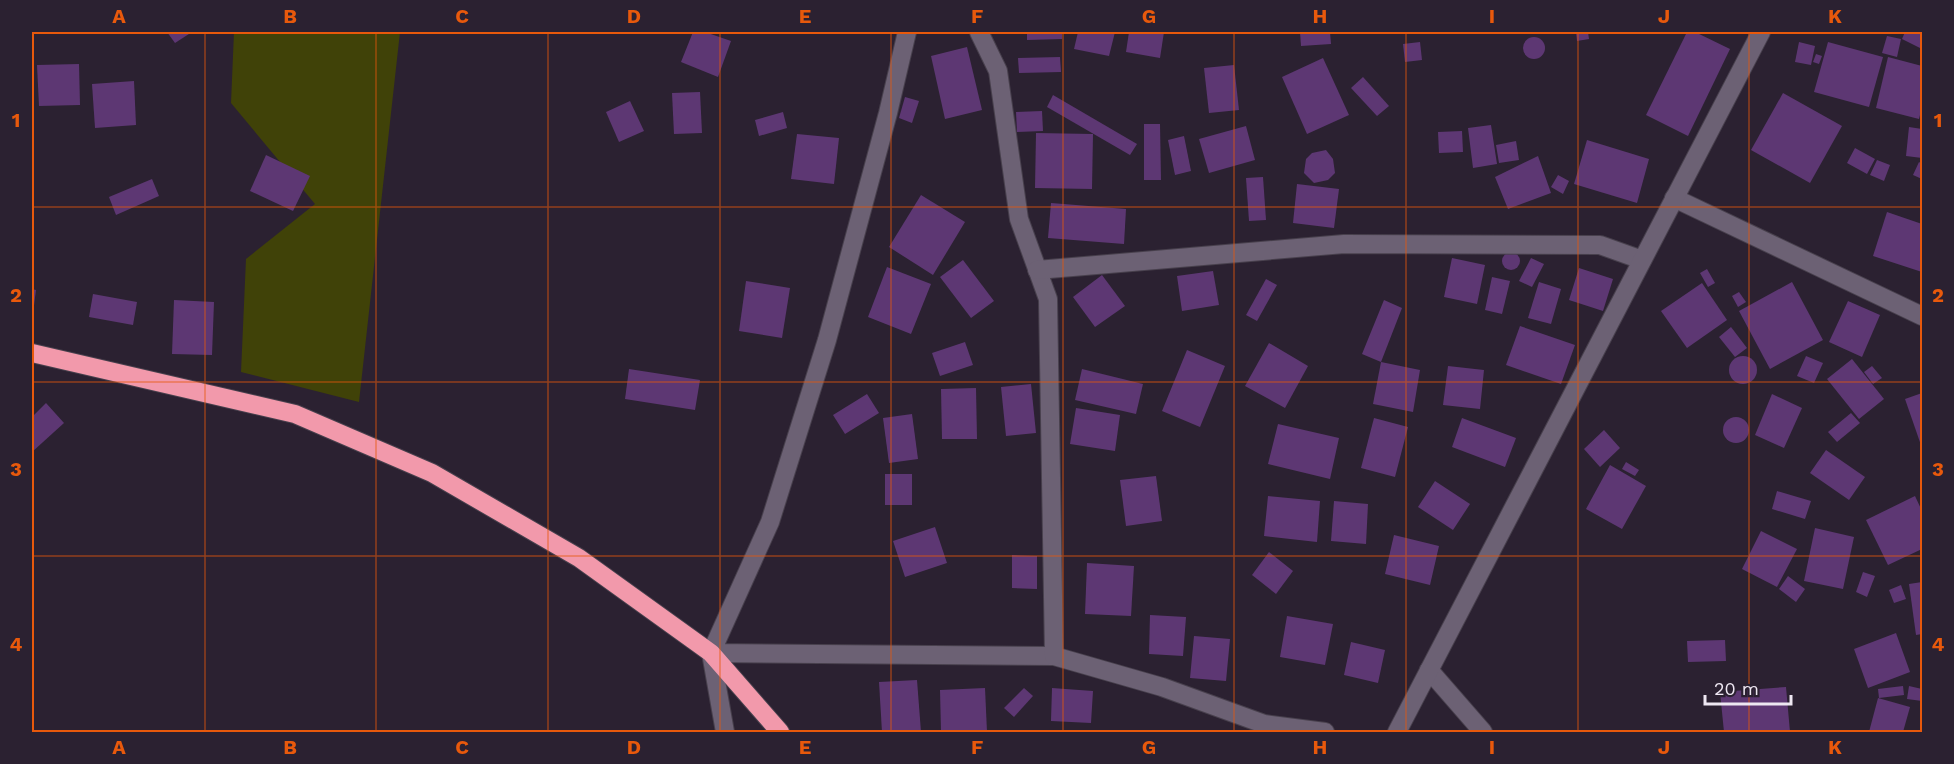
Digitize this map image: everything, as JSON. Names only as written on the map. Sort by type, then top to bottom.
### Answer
[{"type":"highway","points":[[32,353],[295,414],[432,473],[579,558],[711,653],[780,732]]},
{"type":"street","points":[[725,732],[711,653],[770,522],[781,488],[827,339],[888,113],[906,32]]},
{"type":"street","points":[[980,32],[998,71],[1019,219],[1048,299],[1054,656]]},
{"type":"street","points":[[1397,732],[1761,32]]},
{"type":"street","points":[[1674,198],[1923,316]]},
{"type":"street","points":[[1037,270],[1344,244],[1600,245],[1642,260]]},
{"type":"street","points":[[711,653],[1054,656],[1162,687],[1264,724],[1325,732]]},
{"type":"street","points":[[1429,670],[1483,732]]},
{"type":"shaded area","points":[[234,32],[400,32],[359,402],[241,372],[246,259],[315,204],[231,103]]},
{"type":"building","points":[[167,32],[192,32],[175,43]]},
{"type":"building","points":[[693,32],[705,32],[731,41],[718,77],[681,62]]},
{"type":"building","points":[[1027,32],[1062,32],[1062,39],[1027,40]]},
{"type":"building","points":[[1078,32],[1115,32],[1109,56],[1074,49]]},
{"type":"building","points":[[1129,32],[1164,32],[1160,58],[1126,52]]},
{"type":"building","points":[[1300,32],[1330,32],[1331,44],[1301,46]]},
{"type":"building","points":[[1576,32],[1588,32],[1589,39],[1577,41]]},
{"type":"building","points":[[1687,32],[1695,32],[1730,49],[1688,136],[1646,115]]},
{"type":"building","points":[[1905,32],[1922,32],[1922,49],[1902,39]]},
{"type":"building","points":[[1887,36],[1901,39],[1897,57],[1882,53]]},
{"type":"building","points":[[1534,37],[1544,44],[1545,48],[1538,58],[1534,59],[1524,52],[1523,48],[1530,38]]},
{"type":"building","points":[[1420,42],[1422,60],[1405,62],[1403,44]]},
{"type":"building","points":[[1799,42],[1815,46],[1811,65],[1795,62]]},
{"type":"building","points":[[1828,42],[1883,57],[1869,107],[1814,92]]},
{"type":"building","points":[[967,47],[982,110],[945,119],[931,56]]},
{"type":"building","points":[[1816,54],[1822,56],[1819,64],[1813,62]]},
{"type":"building","points":[[1060,57],[1061,72],[1019,73],[1018,58]]},
{"type":"building","points":[[1888,57],[1922,66],[1922,107],[1919,119],[1876,108]]},
{"type":"building","points":[[1323,58],[1349,115],[1307,134],[1282,77]]},
{"type":"building","points":[[79,64],[80,105],[39,106],[37,65]]},
{"type":"building","points":[[1234,65],[1239,110],[1209,113],[1204,68]]},
{"type":"building","points":[[1363,77],[1389,106],[1377,116],[1351,88]]},
{"type":"building","points":[[134,81],[136,125],[95,128],[92,84]]},
{"type":"building","points":[[700,92],[702,133],[674,134],[672,93]]},
{"type":"building","points":[[1783,93],[1842,126],[1810,183],[1751,150]]},
{"type":"building","points":[[1053,95],[1137,144],[1130,155],[1047,107]]},
{"type":"building","points":[[905,97],[919,101],[912,123],[899,118]]},
{"type":"building","points":[[630,101],[644,131],[619,142],[606,112]]},
{"type":"building","points":[[1042,111],[1043,131],[1017,132],[1016,112]]},
{"type":"building","points":[[783,112],[787,128],[759,136],[755,120]]},
{"type":"building","points":[[1144,124],[1160,124],[1161,180],[1144,180]]},
{"type":"building","points":[[1491,125],[1497,164],[1473,168],[1468,128]]},
{"type":"building","points":[[1246,126],[1255,160],[1209,173],[1199,139]]},
{"type":"building","points":[[1909,127],[1922,129],[1922,158],[1906,156]]},
{"type":"building","points":[[1462,131],[1463,152],[1439,153],[1438,132]]},
{"type":"building","points":[[1036,133],[1093,134],[1092,189],[1035,188]]},
{"type":"building","points":[[797,134],[839,138],[834,184],[791,179]]},
{"type":"building","points":[[1184,136],[1191,171],[1175,175],[1168,140]]},
{"type":"building","points":[[1587,140],[1649,159],[1637,203],[1574,184]]},
{"type":"building","points":[[1516,141],[1519,160],[1499,163],[1496,145]]},
{"type":"building","points":[[1855,148],[1875,159],[1867,174],[1847,163]]},
{"type":"building","points":[[1326,150],[1333,159],[1335,173],[1328,180],[1314,183],[1304,173],[1306,159],[1312,153]]},
{"type":"building","points":[[266,155],[310,176],[293,211],[250,191]]},
{"type":"building","points":[[1538,156],[1551,193],[1508,209],[1495,177]]},
{"type":"building","points":[[1877,160],[1890,165],[1884,181],[1870,175]]},
{"type":"building","points":[[1919,162],[1922,164],[1922,179],[1913,175]]},
{"type":"building","points":[[1558,175],[1569,181],[1563,194],[1551,187]]},
{"type":"building","points":[[1263,177],[1266,220],[1249,221],[1246,178]]},
{"type":"building","points":[[152,179],[159,196],[116,215],[109,197]]},
{"type":"building","points":[[1297,184],[1339,189],[1334,228],[1293,223]]},
{"type":"building","points":[[921,195],[965,222],[933,275],[889,247]]},
{"type":"building","points":[[1051,203],[1126,209],[1124,244],[1048,238]]},
{"type":"building","points":[[1887,212],[1922,224],[1922,272],[1873,256]]},
{"type":"building","points":[[1511,252],[1517,255],[1520,261],[1517,267],[1511,270],[1505,267],[1502,261],[1505,255]]},
{"type":"building","points":[[1452,258],[1485,265],[1477,304],[1444,297]]},
{"type":"building","points":[[1531,258],[1544,264],[1532,287],[1519,281]]},
{"type":"building","points":[[963,260],[994,301],[971,318],[940,277]]},
{"type":"building","points":[[887,267],[931,284],[911,334],[868,317]]},
{"type":"building","points":[[1579,268],[1613,279],[1603,311],[1569,300]]},
{"type":"building","points":[[1707,269],[1715,283],[1708,287],[1700,273]]},
{"type":"building","points":[[1213,271],[1219,305],[1182,311],[1177,276]]},
{"type":"building","points":[[1102,275],[1125,306],[1095,327],[1073,297]]},
{"type":"building","points":[[1492,277],[1510,281],[1502,314],[1485,310]]},
{"type":"building","points":[[1266,279],[1277,285],[1257,321],[1246,315]]},
{"type":"building","points":[[746,281],[790,288],[782,338],[739,331]]},
{"type":"building","points":[[1539,282],[1561,289],[1551,324],[1528,318]]},
{"type":"building","points":[[1792,282],[1823,340],[1770,369],[1739,311]]},
{"type":"building","points":[[1702,283],[1727,320],[1687,348],[1661,311]]},
{"type":"building","points":[[32,289],[36,290],[33,313],[32,313]]},
{"type":"building","points":[[1739,292],[1746,302],[1738,307],[1732,296]]},
{"type":"building","points":[[93,294],[137,302],[133,325],[89,317]]},
{"type":"building","points":[[174,300],[214,302],[212,355],[172,354]]},
{"type":"building","points":[[1384,300],[1402,308],[1381,362],[1362,354]]},
{"type":"building","points":[[1848,301],[1880,315],[1862,357],[1829,342]]},
{"type":"building","points":[[1520,326],[1575,345],[1561,384],[1506,365]]},
{"type":"building","points":[[1731,327],[1747,348],[1735,357],[1719,337]]},
{"type":"building","points":[[965,342],[973,365],[940,376],[932,353]]},
{"type":"building","points":[[1269,343],[1308,366],[1285,408],[1245,386]]},
{"type":"building","points":[[1187,350],[1225,366],[1200,427],[1162,411]]},
{"type":"building","points":[[1743,356],[1753,360],[1757,370],[1753,380],[1743,384],[1733,380],[1729,370],[1733,360]]},
{"type":"building","points":[[1806,356],[1823,363],[1814,383],[1797,376]]},
{"type":"building","points":[[1852,359],[1884,399],[1859,419],[1827,379]]},
{"type":"building","points":[[1381,362],[1420,370],[1413,412],[1373,404]]},
{"type":"building","points":[[1448,366],[1484,370],[1480,409],[1443,405]]},
{"type":"building","points":[[1872,366],[1882,378],[1873,384],[1864,372]]},
{"type":"building","points":[[629,369],[700,380],[695,410],[625,399]]},
{"type":"building","points":[[1082,369],[1143,384],[1136,414],[1075,400]]},
{"type":"building","points":[[1031,384],[1036,433],[1006,436],[1001,387]]},
{"type":"building","points":[[976,388],[977,439],[942,439],[941,389]]},
{"type":"building","points":[[1922,393],[1922,448],[1905,399]]},
{"type":"building","points":[[867,394],[879,413],[845,434],[833,415]]},
{"type":"building","points":[[1772,394],[1802,408],[1784,448],[1755,435]]},
{"type":"building","points":[[46,403],[64,423],[32,452],[32,417]]},
{"type":"building","points":[[1076,408],[1120,415],[1115,451],[1070,444]]},
{"type":"building","points":[[1851,413],[1860,423],[1837,442],[1828,432]]},
{"type":"building","points":[[912,414],[918,459],[889,463],[883,418]]},
{"type":"building","points":[[1736,417],[1745,421],[1749,430],[1745,439],[1736,443],[1727,439],[1723,430],[1727,421]]},
{"type":"building","points":[[1374,418],[1408,427],[1395,477],[1361,468]]},
{"type":"building","points":[[1462,418],[1516,438],[1505,467],[1452,447]]},
{"type":"building","points":[[1278,424],[1339,438],[1330,479],[1268,464]]},
{"type":"building","points":[[1604,430],[1620,448],[1600,467],[1584,449]]},
{"type":"building","points":[[1826,450],[1865,477],[1849,500],[1810,473]]},
{"type":"building","points":[[1626,462],[1639,470],[1635,476],[1622,469]]},
{"type":"building","points":[[1610,465],[1646,486],[1622,529],[1586,509]]},
{"type":"building","points":[[885,474],[912,474],[912,505],[885,505]]},
{"type":"building","points":[[1156,476],[1162,521],[1126,526],[1120,480]]},
{"type":"building","points":[[1435,481],[1470,504],[1453,530],[1418,507]]},
{"type":"building","points":[[1777,491],[1811,501],[1805,519],[1772,509]]},
{"type":"building","points":[[1268,496],[1320,501],[1317,542],[1264,536]]},
{"type":"building","points":[[1915,496],[1922,511],[1922,549],[1888,565],[1866,520]]},
{"type":"building","points":[[1334,501],[1368,504],[1366,544],[1331,541]]},
{"type":"building","points":[[935,527],[947,563],[905,577],[893,541]]},
{"type":"building","points":[[1815,528],[1854,537],[1843,589],[1804,581]]},
{"type":"building","points":[[1761,531],[1797,549],[1777,587],[1742,569]]},
{"type":"building","points":[[1394,535],[1439,546],[1430,585],[1385,574]]},
{"type":"building","points":[[1269,552],[1293,571],[1276,594],[1252,575]]},
{"type":"building","points":[[1012,555],[1037,556],[1037,589],[1012,588]]},
{"type":"building","points":[[1087,563],[1134,566],[1131,616],[1085,614]]},
{"type":"building","points":[[1863,572],[1875,576],[1867,597],[1856,592]]},
{"type":"building","points":[[1788,576],[1805,589],[1796,602],[1779,589]]},
{"type":"building","points":[[1922,582],[1922,634],[1916,635],[1909,584]]},
{"type":"building","points":[[1901,585],[1906,599],[1894,603],[1889,590]]},
{"type":"building","points":[[1150,615],[1186,617],[1183,656],[1149,654]]},
{"type":"building","points":[[1287,616],[1333,624],[1325,665],[1280,657]]},
{"type":"building","points":[[1896,633],[1910,672],[1868,688],[1854,649]]},
{"type":"building","points":[[1194,636],[1230,639],[1226,681],[1190,678]]},
{"type":"building","points":[[1725,640],[1726,661],[1688,662],[1687,641]]},
{"type":"building","points":[[1351,642],[1385,650],[1378,683],[1344,675]]},
{"type":"building","points":[[917,680],[921,732],[882,732],[879,682]]},
{"type":"building","points":[[1903,686],[1904,695],[1879,698],[1878,689]]},
{"type":"building","points":[[1909,686],[1922,689],[1922,701],[1907,699]]},
{"type":"building","points":[[1786,687],[1790,732],[1724,732],[1720,692]]},
{"type":"building","points":[[985,688],[987,732],[941,732],[940,690]]},
{"type":"building","points":[[1024,688],[1033,696],[1014,717],[1004,708]]},
{"type":"building","points":[[1052,688],[1093,691],[1091,723],[1051,721]]},
{"type":"building","points":[[1878,698],[1910,707],[1903,732],[1869,732]]}]
